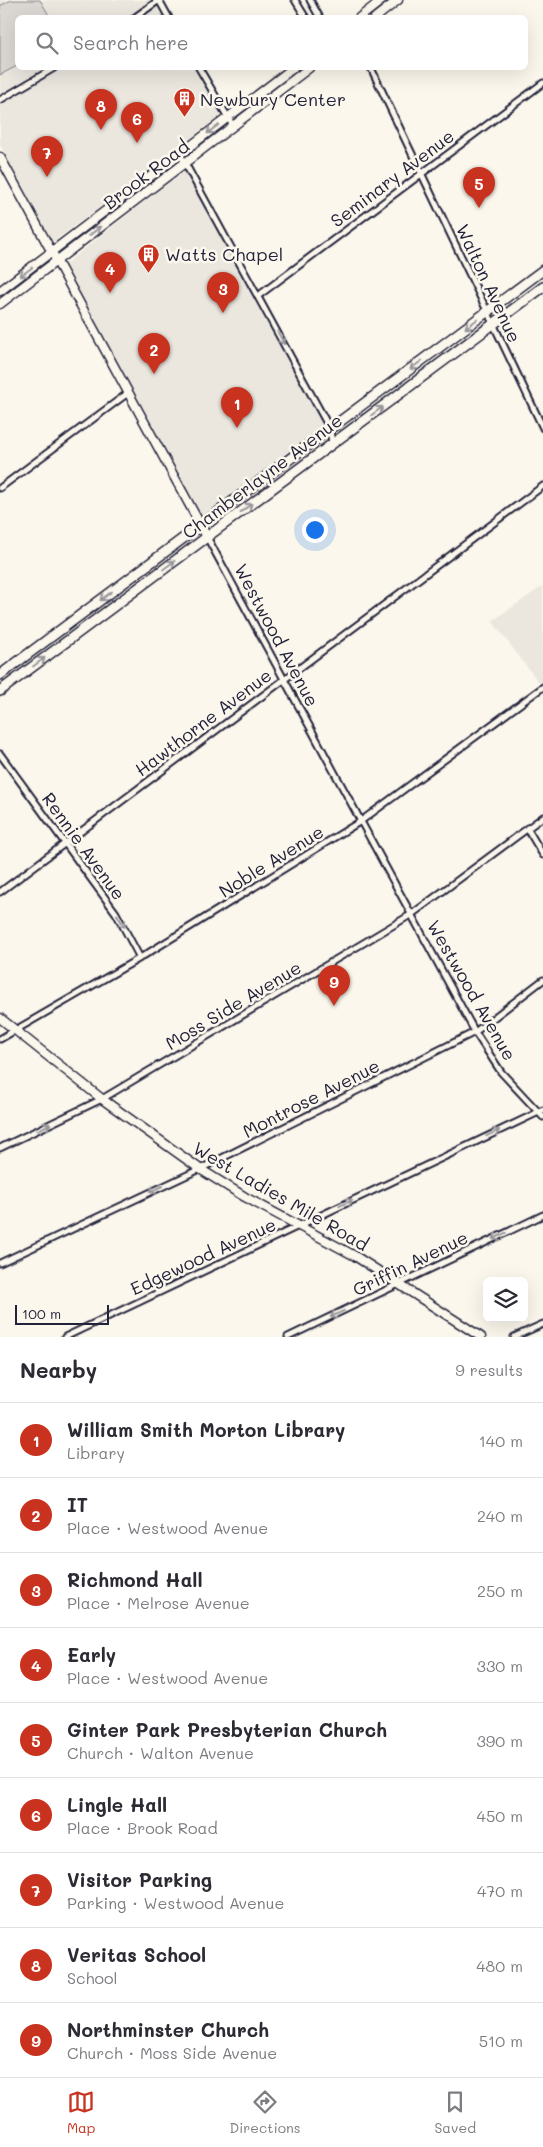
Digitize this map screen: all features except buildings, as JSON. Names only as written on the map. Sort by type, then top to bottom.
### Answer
[{"type":"main road","name":"Chamberlayne Avenue","points":[[0,675],[543,270]]},
{"type":"main road","name":"Chamberlayne Avenue","points":[[0,691],[543,287]]},
{"type":"street","points":[[138,15],[159,0],[167,15]]},
{"type":"street","points":[[295,0],[304,15]]},
{"type":"street","points":[[310,0],[318,15]]},
{"type":"street","points":[[363,15],[382,0]]},
{"type":"street","points":[[379,15],[398,0]]},
{"type":"street","points":[[0,100],[51,70]]},
{"type":"street","points":[[200,70],[234,126]]},
{"type":"street","name":"Brook Road","points":[[0,291],[290,70]]},
{"type":"street","name":"Brook Road","points":[[0,304],[306,70]]},
{"type":"street","name":"Walton Avenue","points":[[372,70],[543,428]]},
{"type":"street","name":"Seminary Avenue","points":[[258,296],[543,83]]},
{"type":"street","points":[[180,154],[330,429],[332,444]]},
{"type":"street","name":"Westwood Avenue","points":[[0,157],[475,1032],[502,1072],[541,1111],[543,1117]]},
{"type":"street","points":[[0,488],[128,393]]},
{"type":"street","name":"Hawthorne Avenue","points":[[0,892],[543,486]]},
{"type":"street","name":"Noble Avenue","points":[[0,1039],[140,958],[362,821],[543,687]]},
{"type":"street","name":"Rennie Avenue","points":[[0,754],[122,923],[140,958]]},
{"type":"street","name":"Moss Side Avenue","points":[[0,1148],[102,1099],[412,914],[543,817]]},
{"type":"street","points":[[527,828],[543,856]]},
{"type":"street","name":"Montrose Avenue","points":[[0,1263],[200,1168],[475,1032],[543,980]]},
{"type":"street","name":"West Ladies Mile Road","points":[[0,1018],[102,1099],[200,1168],[401,1284],[481,1337]]},
{"type":"street","name":"Edgewood Avenue","points":[[65,1337],[72,1336],[541,1111]]},
{"type":"street","name":"Griffin Avenue","points":[[288,1337],[543,1215]]},
{"type":"street","points":[[514,1337],[543,1324]]},
{"type":"shaded area","points":[[0,0],[152,0],[162,15],[15,15],[15,70],[195,70],[221,112],[220,116],[53,242],[0,145]]},
{"type":"shaded area","points":[[11,0],[40,0],[49,15],[15,15],[15,67],[0,75],[0,6]]},
{"type":"shaded area","points":[[185,169],[325,425],[202,519],[64,265]]},
{"type":"shaded area","points":[[543,586],[543,688],[492,621]]},
{"type":"place","name":"Newbury Center","points":[[184,118]]},
{"type":"place","name":"Veritas School","points":[[101,130]]},
{"type":"place","name":"Lingle Hall","points":[[137,143]]},
{"type":"place","name":"Visitor Parking","points":[[47,177]]},
{"type":"place","name":"Ginter Park Presbyterian Church","points":[[479,208]]},
{"type":"place","name":"Watts Chapel","points":[[149,273]]},
{"type":"place","name":"Early","points":[[110,293]]},
{"type":"place","name":"Richmond Hall","points":[[223,313]]},
{"type":"place","name":"IT","points":[[154,374]]},
{"type":"place","name":"William Smith Morton Library","points":[[237,428]]},
{"type":"place","name":"Northminster Church","points":[[334,1006]]}]
